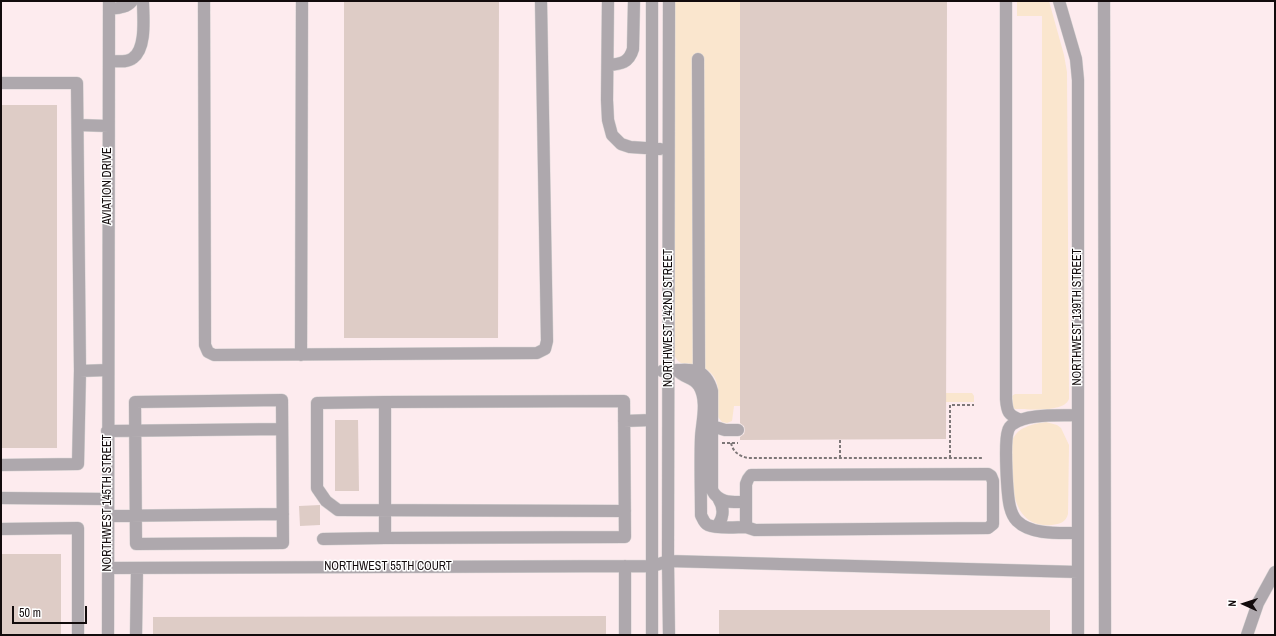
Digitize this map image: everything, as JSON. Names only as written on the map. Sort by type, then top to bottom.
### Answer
[{"type":"street","points":[[109,5],[121,8],[132,1]]},
{"type":"street","points":[[109,61],[124,61],[134,58],[140,48],[143,35],[143,1]]},
{"type":"street","points":[[204,1],[205,345],[208,352],[214,355],[537,353],[545,349],[547,341],[541,1]]},
{"type":"street","points":[[301,355],[302,1]]},
{"type":"street","points":[[608,1],[608,120],[612,135],[620,144],[630,147],[669,149]]},
{"type":"street","points":[[608,65],[626,62],[631,56],[633,49],[634,1]]},
{"type":"street","name":"NORTHWEST 142ND STREET","points":[[652,1],[652,635]]},
{"type":"street","name":"NORTHWEST 142ND STREET","points":[[669,635],[668,561],[673,371],[669,149],[670,1]]},
{"type":"street","points":[[1006,1],[1007,469],[1010,508],[1016,520],[1025,527],[1038,530],[1078,533]]},
{"type":"street","name":"NORTHWEST 139TH STREET","points":[[1059,1],[1076,59],[1078,75],[1078,635]]},
{"type":"street","points":[[1104,1],[1105,635]]},
{"type":"street","name":"AVIATION DRIVE","points":[[108,370],[109,5]]},
{"type":"street","points":[[698,59],[699,372]]},
{"type":"street","points":[[1,83],[77,83],[80,371],[78,464],[1,465]]},
{"type":"street","points":[[78,125],[108,126]]},
{"type":"street","points":[[653,371],[673,371],[683,368],[699,372],[710,382],[712,390],[712,490],[723,508],[722,517],[716,527]]},
{"type":"street","points":[[80,371],[108,370]]},
{"type":"street","name":"NORTHWEST 145TH STREET","points":[[108,370],[108,635]]},
{"type":"street","points":[[673,371],[691,379],[698,384],[704,402],[701,436],[701,515],[708,525],[716,527],[746,527],[755,530],[984,529],[993,524],[993,481],[991,476],[988,474],[755,474],[748,479],[746,484],[746,527]]},
{"type":"street","points":[[282,400],[283,543],[136,544],[136,430],[135,402],[282,400]]},
{"type":"street","points":[[323,539],[625,537],[625,511],[624,401],[317,403],[317,488],[326,501],[338,510],[625,511]]},
{"type":"street","points":[[384,402],[385,538]]},
{"type":"street","points":[[1007,411],[1012,416],[1021,420]]},
{"type":"street","points":[[1007,432],[1011,424],[1033,417],[1078,415]]},
{"type":"street","points":[[624,420],[652,420]]},
{"type":"street","points":[[712,426],[725,430],[738,430]]},
{"type":"street","points":[[107,431],[282,429]]},
{"type":"street","points":[[1,498],[108,499]]},
{"type":"street","points":[[719,500],[729,502],[746,502]]},
{"type":"street","points":[[108,516],[283,514]]},
{"type":"street","points":[[1,529],[78,528],[78,635]]},
{"type":"street","name":"NORTHWEST 55TH COURT","points":[[108,568],[652,566],[668,561],[1078,572]]},
{"type":"street","points":[[625,566],[625,635]]},
{"type":"street","points":[[136,635],[137,568]]},
{"type":"street","points":[[1247,635],[1258,603],[1275,572]]},
{"type":"path","points":[[950,458],[950,405],[974,405]]},
{"type":"path","points":[[840,440],[840,458]]},
{"type":"path","points":[[731,443],[737,454],[748,458],[982,458]]},
{"type":"path","points":[[722,444],[738,443]]},
{"type":"shaded area","points":[[1,1],[1275,1],[1275,635],[1,635]]},
{"type":"shaded area","points":[[675,1],[740,1],[740,406],[734,406],[732,421],[727,423],[722,422],[718,417],[718,388],[713,376],[705,368],[681,363],[674,355]]},
{"type":"shaded area","points":[[1017,1],[1049,1],[1064,55],[1067,72],[1069,399],[1066,403],[1060,406],[1036,410],[1013,408],[1012,396],[1015,394],[1042,394],[1042,16],[1017,16]]},
{"type":"shaded area","points":[[946,393],[972,393],[974,396],[974,402],[946,402]]},
{"type":"shaded area","points":[[1046,422],[1057,425],[1061,428],[1069,445],[1068,514],[1066,519],[1062,522],[1052,525],[1037,524],[1026,518],[1019,508],[1015,496],[1012,468],[1012,442],[1014,437],[1026,427]]},
{"type":"building","points":[[344,1],[499,1],[498,338],[344,338]]},
{"type":"building","points":[[740,1],[947,1],[946,439],[740,440],[740,437],[744,434],[745,430],[744,426],[740,423]]},
{"type":"building","points":[[1,105],[57,105],[57,448],[1,448]]},
{"type":"building","points":[[335,420],[358,420],[359,491],[335,491]]},
{"type":"building","points":[[320,505],[320,525],[300,526],[299,506]]},
{"type":"building","points":[[1,554],[61,554],[61,635],[1,635]]},
{"type":"building","points":[[719,610],[1050,610],[1050,635],[719,635]]},
{"type":"building","points":[[606,616],[606,635],[153,635],[153,617]]}]
